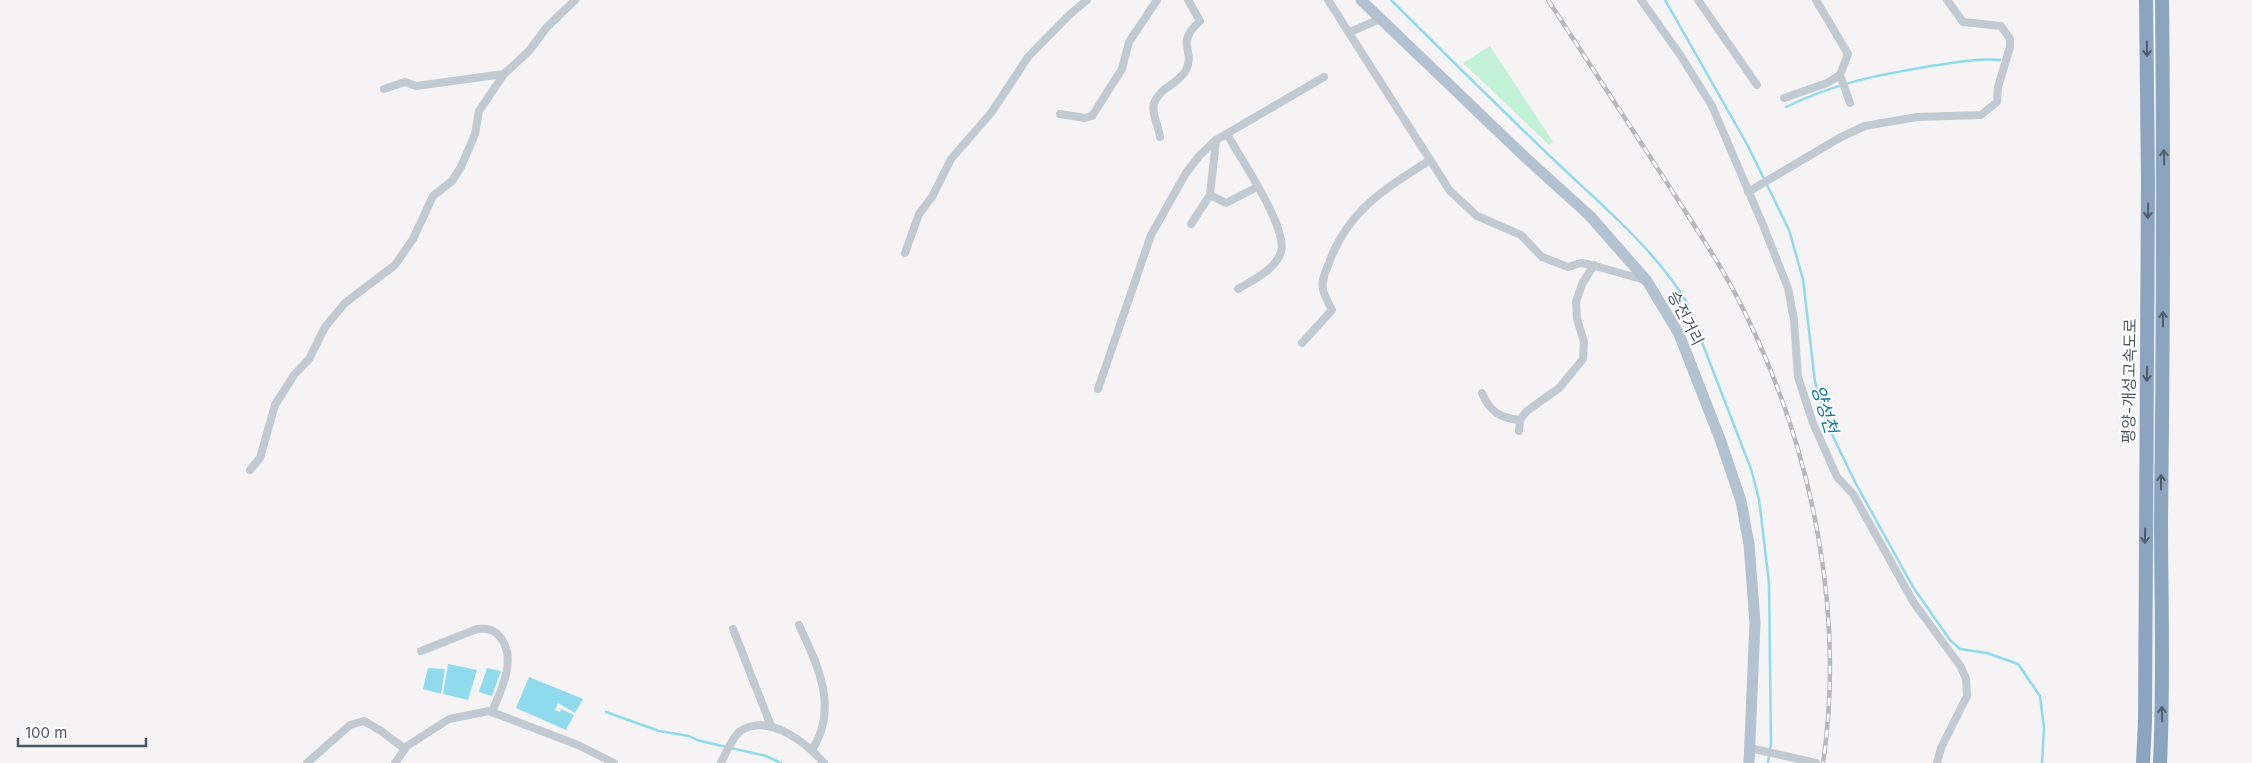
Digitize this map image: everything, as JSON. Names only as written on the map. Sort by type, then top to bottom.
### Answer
[{"type":"highway","name":"평양-개성고속도로","points":[[2143,763],[2145,722],[2148,181],[2146,0]]},
{"type":"highway","name":"평양-개성고속도로","points":[[2160,763],[2162,721],[2160,618],[2164,190],[2162,0]]},
{"type":"main road","name":"승전거리","points":[[1361,0],[1526,158],[1590,216],[1647,280],[1679,334],[1720,439],[1741,502],[1753,578],[1755,624],[1749,763]]},
{"type":"street","points":[[250,470],[260,458],[275,405],[294,375],[308,359],[325,327],[345,303],[395,265],[413,239],[433,196],[452,181],[461,167],[475,134],[479,110],[504,74],[529,51],[547,27],[575,0]]},
{"type":"street","points":[[905,252],[919,214],[932,197],[952,159],[991,113],[1028,57],[1068,16],[1087,0]]},
{"type":"street","points":[[1060,114],[1085,118],[1092,116],[1122,69],[1129,42],[1157,0]]},
{"type":"street","points":[[1160,137],[1153,110],[1155,102],[1164,89],[1183,75],[1187,68],[1186,37],[1190,30],[1200,21],[1188,0]]},
{"type":"street","points":[[1328,0],[1450,191],[1477,216],[1521,235],[1542,257],[1568,267],[1581,263],[1594,265],[1647,280]]},
{"type":"street","points":[[1641,0],[1681,56],[1712,106],[1788,288],[1794,320],[1798,377],[1813,423],[1837,477],[1853,494],[1914,603],[1961,666],[1966,678],[1967,696],[1941,748],[1937,763]]},
{"type":"street","points":[[1698,0],[1757,85]]},
{"type":"street","points":[[1816,0],[1848,54],[1840,77],[1850,103]]},
{"type":"street","points":[[1748,192],[1841,137],[1865,126],[1917,117],[1981,115],[1991,108],[1997,102],[1998,87],[2010,47],[2010,40],[2001,26],[1963,22],[1947,0]]},
{"type":"street","points":[[1350,32],[1380,19]]},
{"type":"street","points":[[384,89],[405,82],[416,86],[504,74]]},
{"type":"street","points":[[1098,389],[1151,235],[1186,173],[1200,155],[1216,140],[1324,77]]},
{"type":"street","points":[[1784,98],[1840,77]]},
{"type":"street","points":[[1227,134],[1280,230],[1281,252],[1276,260],[1263,274],[1238,290]]},
{"type":"street","points":[[1191,224],[1210,194],[1216,140]]},
{"type":"street","points":[[1302,343],[1332,310],[1322,289],[1323,279],[1334,249],[1355,215],[1386,189],[1430,160]]},
{"type":"street","points":[[1210,194],[1226,202],[1257,187]]},
{"type":"street","points":[[1519,431],[1520,420],[1527,411],[1559,388],[1583,359],[1584,342],[1576,302],[1582,284],[1594,265]]},
{"type":"street","points":[[1482,393],[1492,412],[1505,418],[1520,420]]},
{"type":"street","points":[[799,625],[818,668],[826,702],[826,719],[819,739],[812,750]]},
{"type":"street","points":[[421,651],[477,629],[485,628],[498,634],[508,658],[502,688],[492,712]]},
{"type":"street","points":[[733,629],[771,726]]},
{"type":"street","points":[[395,763],[407,746],[449,719],[467,714],[492,712],[578,746],[614,763]]},
{"type":"street","points":[[307,763],[350,726],[364,721],[405,749]]},
{"type":"street","points":[[721,763],[741,731],[754,726],[771,726],[812,750],[824,763]]},
{"type":"street","points":[[1750,748],[1816,763]]},
{"type":"green space","points":[[1490,46],[1553,142],[1549,145],[1463,63]]},
{"type":"water","points":[[448,664],[477,670],[468,700],[443,694]]},
{"type":"water","points":[[428,668],[445,669],[441,694],[423,689]]},
{"type":"water","points":[[487,668],[501,671],[492,696],[479,692]]},
{"type":"water","points":[[529,677],[583,699],[575,713],[558,703],[555,710],[560,712],[561,709],[574,715],[566,730],[516,708]]},
{"type":"waterway","points":[[1391,0],[1533,140],[1624,226],[1658,262],[1686,301],[1751,469],[1759,499],[1769,583],[1771,745],[1768,763]]},
{"type":"waterway","name":"양성천","points":[[1665,0],[1748,146],[1789,230],[1803,279],[1815,382],[1827,424],[1855,482],[1913,587],[1950,640],[1960,649],[1987,653],[2018,664],[2040,696],[2044,728],[2042,763]]},
{"type":"waterway","points":[[1786,107],[1839,86],[1874,77],[1965,61],[2000,60]]},
{"type":"waterway","points":[[606,712],[659,731],[689,736],[697,740],[726,747]]},
{"type":"waterway","points":[[731,748],[766,756],[781,763]]},
{"type":"railway","points":[[1548,0],[1721,268],[1748,319],[1771,371],[1790,424],[1806,480],[1818,536],[1826,593],[1830,650],[1829,707],[1823,763]]}]
